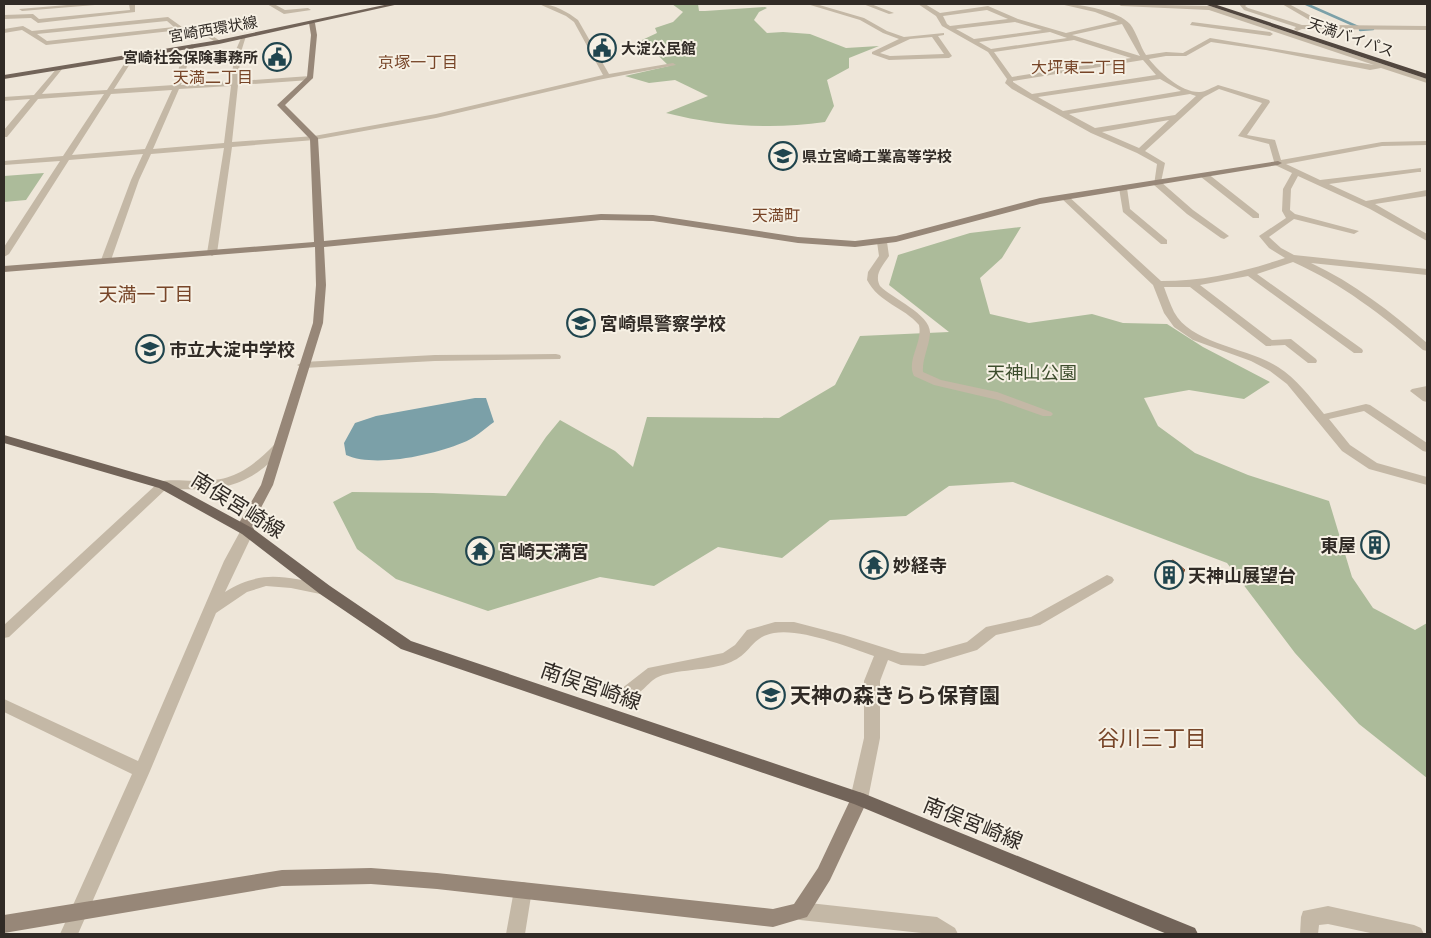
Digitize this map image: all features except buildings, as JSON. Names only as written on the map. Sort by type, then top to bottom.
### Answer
[{"type":"highway","name":"天満バイパス","points":[[1208,4],[1427,77]]},
{"type":"highway","name":"天満バイパス","points":[[1221,4],[1299,28],[1427,73]]},
{"type":"main road","name":"宮崎西環状線","points":[[4,77],[219,42],[396,4]]},
{"type":"main road","name":"南俣宮崎線","points":[[5,441],[163,485],[247,531],[326,590],[406,645],[859,800],[1188,934]]},
{"type":"street","points":[[4,17],[20,4]]},
{"type":"street","points":[[13,9],[104,4]]},
{"type":"street","points":[[4,17],[33,16],[38,21],[133,11],[132,4]]},
{"type":"street","points":[[69,934],[142,772],[209,612],[247,531],[246,523],[267,485],[303,365],[318,323],[321,285],[314,138],[281,105],[310,78],[314,34],[312,23],[308,19],[308,7],[284,12],[270,4]]},
{"type":"street","points":[[542,4],[576,21],[607,77]]},
{"type":"street","points":[[810,4],[862,19],[885,32],[904,39]]},
{"type":"street","points":[[866,4],[891,13]]},
{"type":"street","points":[[921,4],[939,14],[988,8],[1015,20],[1144,59]]},
{"type":"street","points":[[1062,4],[1102,13],[1123,22],[1144,59],[1159,77],[1190,92],[1201,95]]},
{"type":"street","points":[[1121,4],[1210,8],[1427,81]]},
{"type":"street","points":[[1245,4],[1241,5],[1246,9],[1299,28],[1427,28]]},
{"type":"street","points":[[1285,4],[1328,28]]},
{"type":"street","points":[[939,14],[944,25],[990,51],[1010,79],[1009,83],[1094,131],[1140,150],[1161,163],[1158,183]]},
{"type":"street","points":[[32,33],[168,19],[180,28]]},
{"type":"street","points":[[950,28],[1015,20]]},
{"type":"street","points":[[1068,35],[1123,22]]},
{"type":"street","points":[[1192,24],[1272,34],[1288,34]]},
{"type":"street","points":[[4,30],[23,28],[46,43],[180,28],[206,34],[219,42]]},
{"type":"street","points":[[975,42],[1053,31]]},
{"type":"street","points":[[934,35],[949,56],[889,58],[874,53],[904,39],[934,35],[960,33]]},
{"type":"street","points":[[212,253],[236,84],[238,52],[244,37]]},
{"type":"street","points":[[990,51],[1077,38]]},
{"type":"street","points":[[1010,79],[1166,54],[1184,55],[1210,40],[1266,48],[1370,68],[1380,66]]},
{"type":"street","points":[[106,260],[135,180],[177,87],[186,53],[192,46]]},
{"type":"street","points":[[4,254],[132,56]]},
{"type":"street","points":[[4,163],[314,138],[436,116],[607,77],[673,65]]},
{"type":"street","points":[[4,135],[60,68]]},
{"type":"street","points":[[1030,96],[1159,77]]},
{"type":"street","points":[[4,99],[310,78]]},
{"type":"street","points":[[1140,150],[1201,95],[1218,87],[1266,102],[1242,136],[1272,142],[1278,163],[1296,173],[1395,217],[1427,238]]},
{"type":"street","points":[[1062,113],[1190,92]]},
{"type":"street","points":[[1094,131],[1176,117]]},
{"type":"street","points":[[4,269],[384,239],[565,219],[633,216],[830,244],[882,242],[1019,205],[1278,163],[1382,144],[1427,143]]},
{"type":"street","points":[[1414,144],[1427,150]]},
{"type":"street","points":[[1318,183],[1418,170]]},
{"type":"street","points":[[1296,173],[1287,189],[1286,211],[1291,216],[1354,231]]},
{"type":"street","points":[[1204,175],[1256,216]]},
{"type":"street","points":[[1158,183],[1190,212],[1224,236]]},
{"type":"street","points":[[1123,188],[1126,210],[1164,242]]},
{"type":"street","points":[[1367,203],[1427,193]]},
{"type":"street","points":[[1064,197],[1158,284],[1169,313],[1178,325],[1197,338],[1255,358],[1274,369],[1291,382],[1346,448],[1373,466],[1427,480]]},
{"type":"street","points":[[1291,216],[1264,236],[1278,250],[1324,271],[1372,302],[1427,348]]},
{"type":"street","points":[[1414,229],[1427,228]]},
{"type":"street","points":[[882,242],[884,256],[872,274],[873,282],[883,295],[917,317],[924,324],[926,331],[916,366],[918,374],[938,383],[1001,397],[1047,414]]},
{"type":"street","points":[[1158,284],[1192,284],[1250,273],[1294,258],[1427,272]]},
{"type":"street","points":[[1250,273],[1358,350]]},
{"type":"street","points":[[1192,284],[1270,344],[1287,341],[1312,361]]},
{"type":"street","points":[[303,365],[435,358],[556,357]]},
{"type":"street","points":[[1427,389],[1416,391],[1427,399]]},
{"type":"street","points":[[1320,418],[1366,407],[1427,448]]},
{"type":"street","points":[[4,633],[163,485],[211,485],[232,482],[247,477],[261,468],[278,448]]},
{"type":"street","points":[[209,612],[232,592],[247,584],[269,579],[326,590]]},
{"type":"street","points":[[627,693],[653,672],[726,658],[740,649],[752,634],[775,627],[794,627],[844,640],[901,659],[924,660],[972,646],[991,631],[1035,621],[1107,580]]},
{"type":"street","points":[[800,910],[824,874],[859,800],[872,738],[872,681],[883,653]]},
{"type":"street","points":[[4,705],[142,772]]},
{"type":"street","points":[[4,924],[282,878],[371,876],[523,890],[773,918],[800,910],[937,926],[948,934]]},
{"type":"street","points":[[515,934],[523,890]]},
{"type":"street","points":[[1309,934],[1310,917],[1328,915],[1414,934]]},
{"type":"green space","points":[[672,4],[698,4],[699,11],[765,7],[767,8],[759,12],[754,20],[767,33],[810,34],[846,48],[879,46],[849,58],[849,68],[827,80],[834,106],[825,122],[765,126],[705,121],[666,113],[708,96],[675,80],[649,83],[625,76],[669,66],[642,40],[657,33],[655,28],[673,22],[683,12]]},
{"type":"green space","points":[[44,173],[26,200],[4,202],[4,176]]},
{"type":"green space","name":"天神山公園","points":[[1021,227],[1002,258],[980,278],[990,314],[1029,323],[1092,314],[1123,323],[1167,324],[1203,347],[1270,382],[1244,399],[1189,390],[1144,398],[1158,426],[1195,453],[1248,475],[1329,501],[1352,577],[1373,608],[1415,630],[1427,623],[1427,778],[1359,724],[1295,653],[1227,563],[1013,482],[949,486],[906,516],[830,520],[782,558],[718,547],[654,586],[600,577],[488,611],[396,579],[357,549],[333,502],[352,492],[506,496],[546,437],[560,420],[615,451],[633,467],[647,417],[779,418],[835,385],[860,336],[949,332],[889,285],[898,255],[970,233]]},
{"type":"water","points":[[475,398],[486,398],[494,422],[466,441],[436,452],[388,460],[358,459],[346,455],[344,443],[355,423],[376,416]]},
{"type":"waterway","points":[[1306,4],[1358,27]]},
{"type":"waterway","points":[[1360,30],[1373,29]]},
{"type":"place","name":"大淀公民館","points":[[602,48]]},
{"type":"place","name":"宮崎社会保険事務所","points":[[277,57]]},
{"type":"place","name":"県立宮崎工業高等学校","points":[[783,156]]},
{"type":"place","name":"宮崎県警察学校","points":[[581,323]]},
{"type":"place","name":"市立大淀中学校","points":[[150,349]]},
{"type":"place","name":"東屋","points":[[1375,545]]},
{"type":"place","name":"宮崎天満宮","points":[[480,551]]},
{"type":"place","name":"妙経寺","points":[[874,565]]},
{"type":"place","name":"天神山展望台","points":[[1169,575]]},
{"type":"place","name":"天神の森きらら保育園","points":[[771,695]]},
{"type":"district","name":"京塚一丁目","points":[[418,62]]},
{"type":"district","name":"大坪東二丁目","points":[[1079,67]]},
{"type":"district","name":"天満二丁目","points":[[213,77]]},
{"type":"district","name":"天満町","points":[[776,215]]},
{"type":"district","name":"天満一丁目","points":[[146,294]]},
{"type":"district","name":"谷川三丁目","points":[[1152,738]]}]
